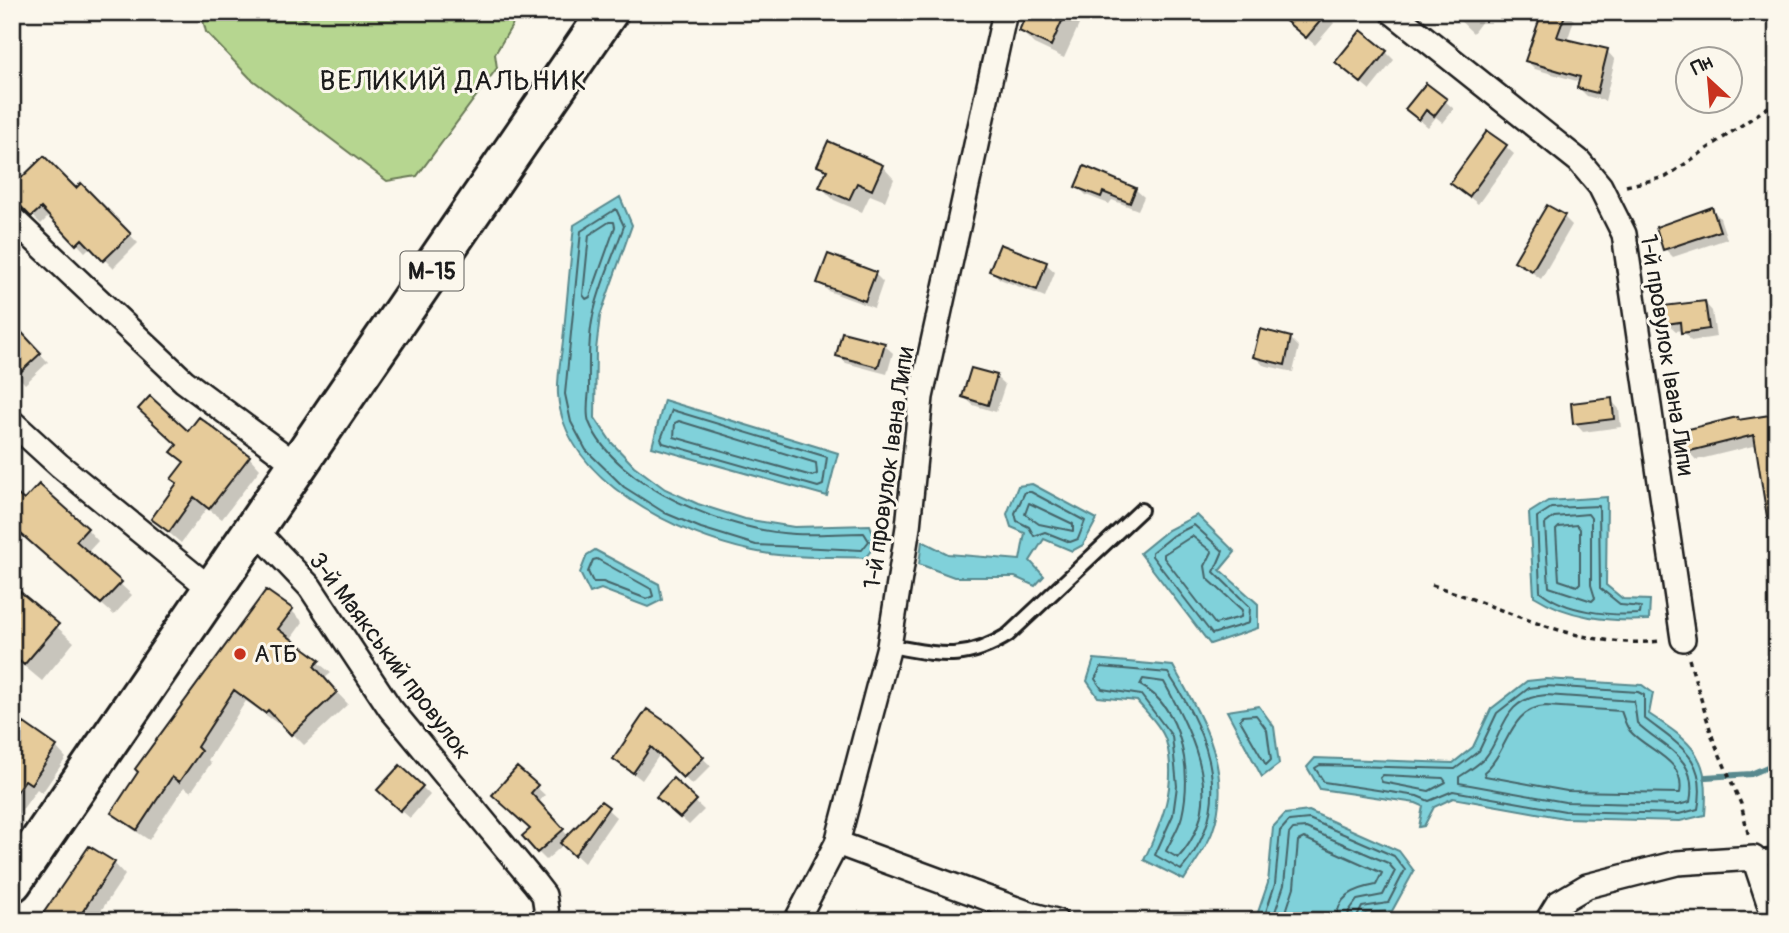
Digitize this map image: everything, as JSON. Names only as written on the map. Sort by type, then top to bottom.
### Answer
[{"type":"highway","name":"М-15","points":[[12,882],[608,12]]},
{"type":"street","name":"1-й провулок Івана Липи","points":[[796,921],[837,843],[889,646],[908,527],[921,397],[1005,12]]},
{"type":"street","name":"1-й провулок Івана Липи","points":[[1392,12],[1579,161],[1600,186],[1628,249],[1683,639]]},
{"type":"street","points":[[12,218],[184,382],[298,466]]},
{"type":"street","points":[[12,422],[59,465],[212,590]]},
{"type":"street","name":"3-й Маякський провулок","points":[[254,528],[310,587],[390,708],[534,881],[544,895],[548,921]]},
{"type":"street","points":[[837,843],[1056,921]]},
{"type":"street","points":[[1547,921],[1558,903],[1587,886],[1677,863],[1765,857],[1775,921]]},
{"type":"lane","points":[[889,646],[961,655],[988,648],[1008,635],[1141,510]]},
{"type":"path","points":[[1600,186],[1634,187],[1666,177],[1777,101]]},
{"type":"path","points":[[1432,585],[1473,598],[1537,626],[1586,638],[1632,644],[1683,639],[1722,761],[1765,857]]},
{"type":"green space","points":[[201,12],[298,12],[304,20],[310,12],[520,12],[495,54],[497,68],[417,176],[387,181],[250,78],[206,32]]},
{"type":"water","points":[[620,197],[632,225],[600,316],[596,350],[595,418],[612,443],[634,466],[665,489],[698,504],[745,519],[794,527],[870,525],[877,543],[865,558],[766,554],[724,544],[661,518],[630,500],[603,478],[580,453],[565,425],[558,394],[574,225]]},
{"type":"water","points":[[664,400],[838,453],[827,496],[652,447]]},
{"type":"water","points":[[1032,484],[1097,519],[1083,545],[1072,551],[1044,539],[1030,561],[1044,576],[1035,586],[1015,577],[954,577],[919,564],[922,541],[948,554],[1020,560],[1025,533],[1011,527],[1007,514],[1018,486]]},
{"type":"water","points":[[1607,497],[1606,585],[1623,599],[1650,600],[1649,620],[1619,620],[1575,614],[1534,596],[1529,513],[1548,501]]},
{"type":"water","points":[[1197,515],[1235,552],[1220,570],[1258,604],[1258,628],[1210,644],[1140,553],[1168,530]]},
{"type":"water","points":[[595,550],[659,584],[662,600],[648,607],[601,589],[590,593],[580,573],[587,555]]},
{"type":"water","points":[[1094,659],[1173,666],[1204,726],[1217,767],[1220,788],[1218,810],[1212,833],[1184,880],[1144,860],[1162,817],[1169,788],[1169,757],[1164,736],[1137,701],[1098,697],[1087,681]]},
{"type":"water","points":[[1546,679],[1642,685],[1653,693],[1649,714],[1678,734],[1702,765],[1706,795],[1705,815],[1680,821],[1564,818],[1453,798],[1434,807],[1424,826],[1419,827],[1423,806],[1320,789],[1307,767],[1315,758],[1453,763],[1473,747],[1491,709],[1527,681]]},
{"type":"water","points":[[1259,706],[1274,727],[1279,764],[1262,777],[1227,711]]},
{"type":"water","points":[[1309,811],[1399,851],[1414,871],[1392,911],[1366,913],[1361,921],[1255,921],[1268,883],[1273,827],[1285,814]]},
{"type":"building","points":[[1027,12],[1066,12],[1051,46],[1019,31]]},
{"type":"building","points":[[1275,12],[1328,12],[1306,38]]},
{"type":"building","points":[[1542,12],[1566,12],[1557,37],[1608,49],[1597,93],[1577,88],[1580,77],[1525,61]]},
{"type":"building","points":[[1361,30],[1387,51],[1361,83],[1335,62]]},
{"type":"building","points":[[1426,83],[1447,99],[1434,116],[1426,110],[1419,120],[1405,109]]},
{"type":"building","points":[[1487,131],[1507,145],[1469,197],[1450,183]]},
{"type":"building","points":[[828,141],[883,165],[872,190],[857,183],[849,200],[819,187],[827,170],[817,166]]},
{"type":"building","points":[[44,156],[76,188],[81,183],[131,234],[103,261],[82,239],[76,245],[41,208],[31,217],[12,197],[12,187]]},
{"type":"building","points":[[1084,166],[1136,188],[1130,203],[1103,192],[1101,197],[1075,187]]},
{"type":"building","points":[[1547,205],[1565,215],[1532,271],[1514,261]]},
{"type":"building","points":[[1712,207],[1720,231],[1663,250],[1656,227]]},
{"type":"building","points":[[1000,244],[1047,262],[1037,290],[989,271]]},
{"type":"building","points":[[828,254],[876,272],[865,301],[817,283]]},
{"type":"building","points":[[1705,301],[1709,329],[1681,333],[1680,322],[1666,324],[1663,306]]},
{"type":"building","points":[[12,322],[41,353],[12,380]]},
{"type":"building","points":[[1260,329],[1291,337],[1285,365],[1253,357]]},
{"type":"building","points":[[842,332],[885,343],[878,367],[836,356]]},
{"type":"building","points":[[971,368],[997,375],[988,405],[962,397]]},
{"type":"building","points":[[150,396],[188,431],[199,417],[250,456],[209,509],[194,497],[169,532],[151,519],[177,483],[171,479],[184,462],[171,452],[177,445],[138,409]]},
{"type":"building","points":[[1612,398],[1614,419],[1573,424],[1571,403]]},
{"type":"building","points":[[1770,415],[1777,457],[1777,517],[1767,517],[1754,435],[1686,452],[1681,431],[1737,417],[1738,420]]},
{"type":"building","points":[[39,484],[88,528],[76,541],[122,582],[101,604],[12,526],[12,490],[24,500]]},
{"type":"building","points":[[12,585],[59,624],[24,665],[12,655]]},
{"type":"building","points":[[266,590],[293,609],[278,629],[320,660],[314,666],[337,692],[291,735],[268,710],[265,713],[234,690],[197,747],[201,751],[179,782],[172,777],[137,830],[111,813],[138,772],[135,769]]},
{"type":"building","points":[[647,709],[672,726],[704,757],[683,778],[651,747],[633,773],[613,759]]},
{"type":"building","points":[[24,723],[57,746],[31,784],[25,780],[12,799],[12,740]]},
{"type":"building","points":[[400,765],[423,786],[400,811],[377,790]]},
{"type":"building","points":[[517,767],[538,785],[531,793],[564,829],[537,853],[522,836],[530,829],[492,795]]},
{"type":"building","points":[[673,778],[697,800],[680,818],[656,797]]},
{"type":"building","points":[[601,801],[609,807],[574,856],[560,843]]},
{"type":"building","points":[[89,846],[115,862],[83,911],[75,921],[38,921]]},
{"type":"waterway","points":[[1706,777],[1751,774],[1777,763]]},
{"type":"place","name":"АТБ","points":[[240,654]]},
{"type":"district","name":"ВЕЛИКИЙ ДАЛЬНИК","points":[[454,81]]}]
